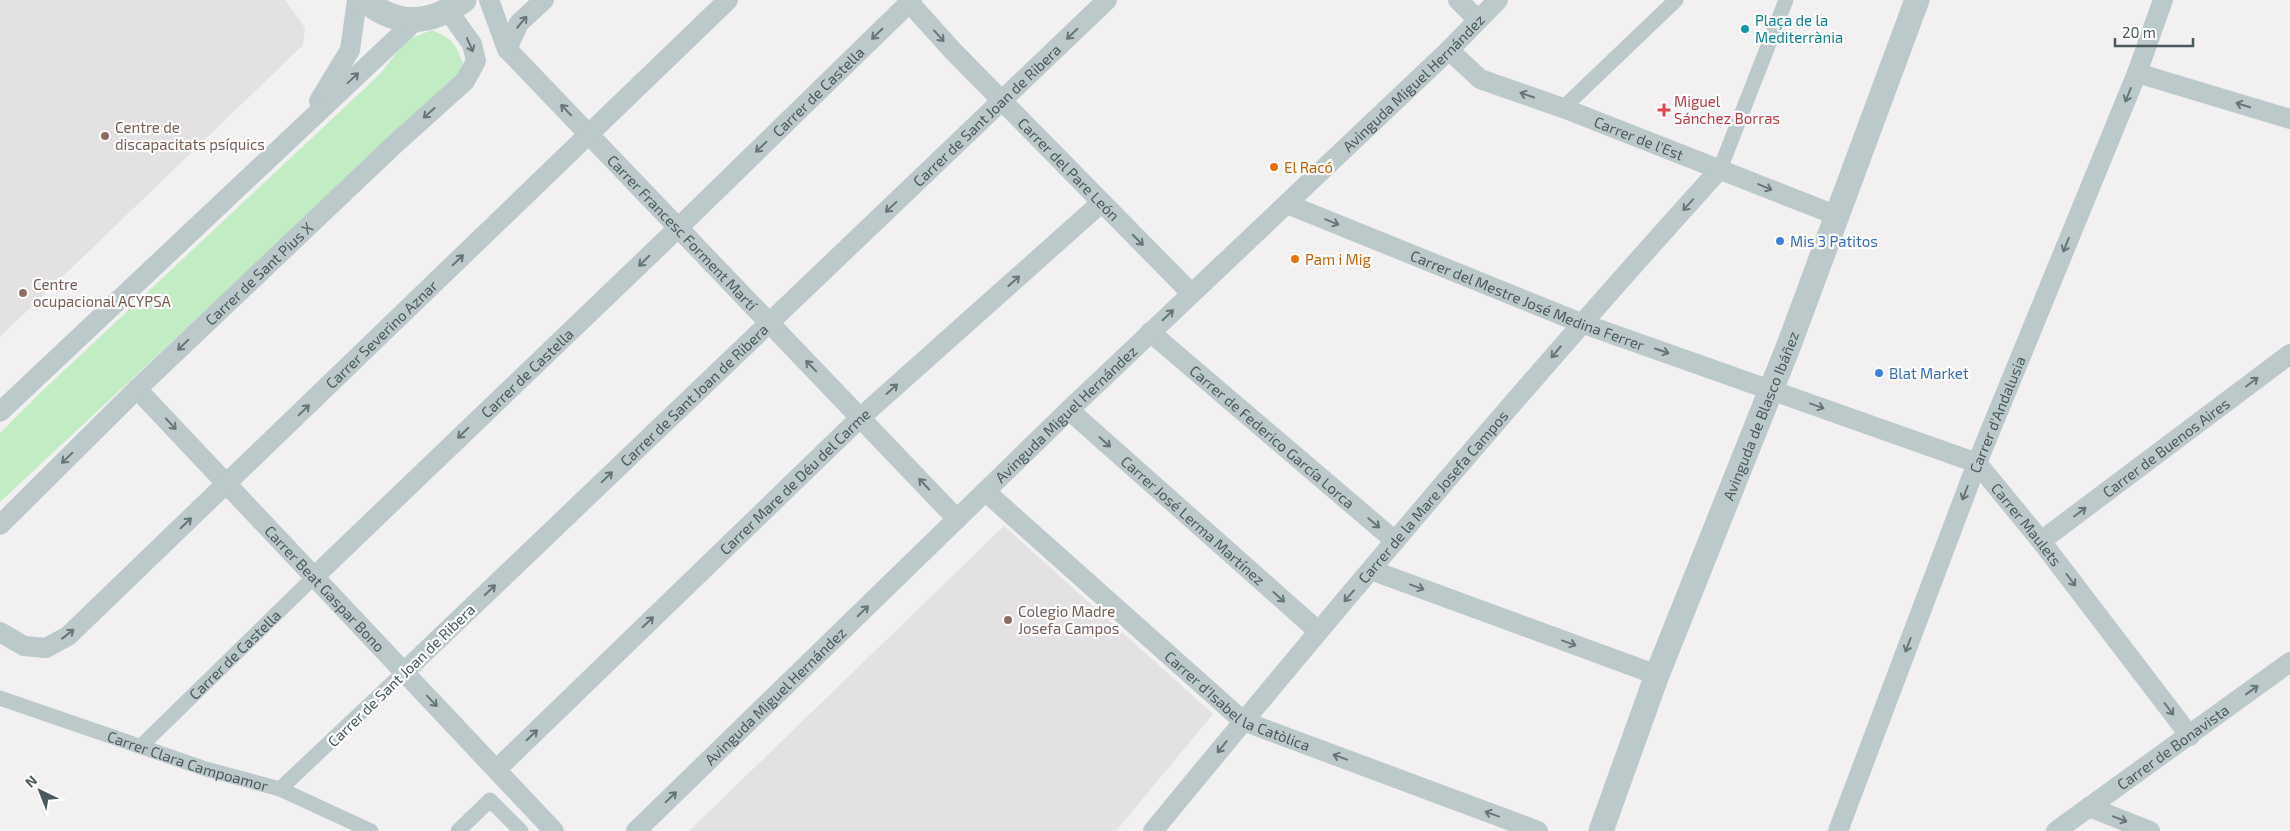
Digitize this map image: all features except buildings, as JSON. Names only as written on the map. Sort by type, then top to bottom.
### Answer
[{"type":"street","points":[[305,123],[350,50],[357,0]]},
{"type":"street","points":[[365,0],[374,8],[394,17],[416,20],[432,17],[456,6]]},
{"type":"street","name":"Carrer Francesc Forment Martí","points":[[489,0],[507,49],[957,519]]},
{"type":"street","points":[[507,49],[519,23],[544,0]]},
{"type":"street","name":"Carrer Severino Aznar","points":[[0,632],[24,646],[46,648],[68,636],[728,0]]},
{"type":"street","name":"Carrer de Sant Joan de Ribera","points":[[280,789],[1107,0]]},
{"type":"street","points":[[1458,0],[1478,20]]},
{"type":"street","name":"Avinguda Miguel Hernández","points":[[636,831],[1069,410],[1449,50],[1498,0]]},
{"type":"street","points":[[1563,108],[1676,0]]},
{"type":"street","points":[[1720,168],[1786,0]]},
{"type":"street","name":"Avinguda de Blasco Ibáñez","points":[[1600,831],[1657,676],[1838,216],[1917,0]]},
{"type":"street","name":"Carrer d'Andalusia","points":[[1838,831],[1977,462],[2137,72],[2163,0]]},
{"type":"street","name":"Carrer del Pare León","points":[[909,1],[1002,102],[1191,293]]},
{"type":"street","name":"Carrer de Castella","points":[[141,746],[314,577],[678,228],[909,1]]},
{"type":"street","name":"Carrer de Sant Pius X","points":[[0,525],[137,389],[395,144],[465,81],[476,61],[472,44],[456,6]]},
{"type":"street","points":[[0,412],[416,20]]},
{"type":"street","name":"Carrer de l'Est","points":[[1449,50],[1480,79],[1563,108],[1720,168],[1838,216]]},
{"type":"street","points":[[2137,72],[2290,119]]},
{"type":"street","name":"Carrer de la Mare Josefa Campos","points":[[1153,831],[1318,631],[1581,323],[1720,168]]},
{"type":"street","name":"Carrer Mare de Déu del Carme","points":[[497,769],[861,417],[1101,203]]},
{"type":"street","name":"Carrer del Mestre José Medina Ferrer","points":[[1287,204],[1581,323],[1771,389]]},
{"type":"street","name":"Carrer de Federico García Lorca","points":[[1150,332],[1395,541]]},
{"type":"street","name":"Carrer de Buenos Aires","points":[[2042,541],[2290,354]]},
{"type":"street","name":"Carrer Beat Gaspar Bono","points":[[137,389],[554,831]]},
{"type":"street","points":[[1771,389],[1977,462]]},
{"type":"street","name":"Carrer José Lerma Martínez","points":[[1069,410],[1318,631]]},
{"type":"street","name":"Carrer Maulets","points":[[1977,462],[2042,541],[2190,736]]},
{"type":"street","name":"Carrer d'Isabel la Catòlica","points":[[986,492],[1243,721],[1538,831]]},
{"type":"street","points":[[1371,570],[1657,676]]},
{"type":"street","name":"Carrer de Bonavista","points":[[2056,831],[2290,662]]},
{"type":"street","name":"Carrer Clara Campoamor","points":[[0,698],[206,769],[280,789],[371,831]]},
{"type":"street","points":[[458,831],[490,800],[521,831]]},
{"type":"street","points":[[2089,807],[2150,831]]},
{"type":"shaded area","name":"Centre de discapacitats psíquics","points":[[0,0],[285,0],[305,28],[303,45],[0,337]]},
{"type":"shaded area","name":"Colegio Madre Josefa Campos","points":[[1004,526],[1213,714],[1116,831],[689,831]]},
{"type":"green space","points":[[432,30],[452,42],[458,51],[463,63],[457,76],[0,502],[0,433],[38,395],[381,73],[406,40]]},
{"type":"place","name":"Plaça de la Mediterrània","points":[[1745,29]]},
{"type":"place","name":"Miguel Sánchez Borras","points":[[1664,110]]},
{"type":"place","name":"Centre de discapacitats psíquics","points":[[105,136]]},
{"type":"place","name":"El Racó","points":[[1274,167]]},
{"type":"place","name":"Mis 3 Patitos","points":[[1780,241]]},
{"type":"place","name":"Pam i Mig","points":[[1295,259]]},
{"type":"place","name":"Centre ocupacional ACYPSA","points":[[23,293]]},
{"type":"place","name":"Blat Market","points":[[1879,373]]},
{"type":"place","name":"Colegio Madre Josefa Campos","points":[[1008,620]]}]
